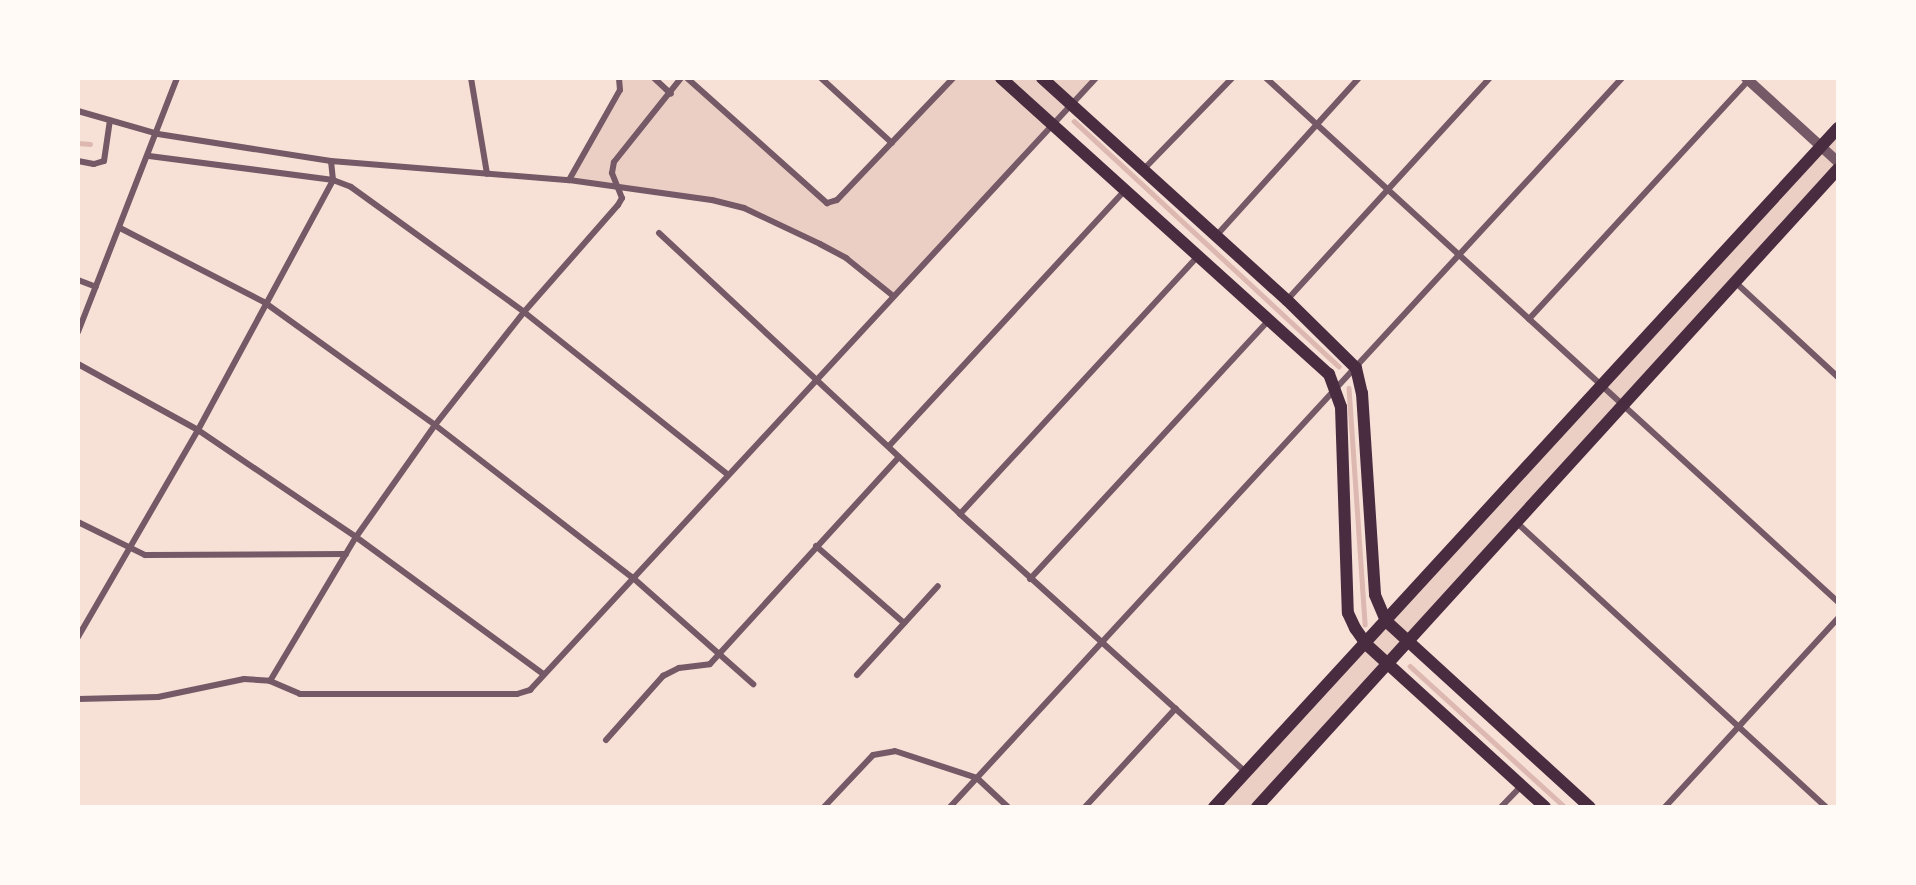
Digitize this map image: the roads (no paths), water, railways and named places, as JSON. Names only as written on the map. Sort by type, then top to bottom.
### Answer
[{"type":"main road","points":[[1001,78],[1329,374],[1337,389],[1341,407],[1348,613],[1366,644],[1545,807]]},
{"type":"main road","points":[[1042,78],[1287,300],[1356,368],[1362,393],[1375,595],[1386,621],[1590,807]]},
{"type":"main road","points":[[1214,807],[1838,128]]},
{"type":"main road","points":[[1257,807],[1838,169]]},
{"type":"street","points":[[78,332],[158,134],[177,78]]},
{"type":"street","points":[[471,78],[487,174]]},
{"type":"street","points":[[569,180],[620,90],[620,78]]},
{"type":"street","points":[[654,78],[671,94]]},
{"type":"street","points":[[270,681],[356,537],[435,425],[524,312],[618,206],[620,190],[612,173],[614,162],[671,94],[681,78]]},
{"type":"street","points":[[687,78],[827,203],[837,200],[954,78]]},
{"type":"street","points":[[821,78],[892,143]]},
{"type":"street","points":[[78,699],[158,697],[244,679],[270,681],[300,694],[517,694],[530,690],[892,295],[1096,78]]},
{"type":"street","points":[[1143,170],[1232,78]]},
{"type":"street","points":[[1266,78],[1838,602]]},
{"type":"street","points":[[1216,236],[1359,78]]},
{"type":"street","points":[[1287,300],[1490,78]]},
{"type":"street","points":[[950,807],[1099,642],[1337,389],[1622,78]]},
{"type":"street","points":[[1529,319],[1747,79],[1838,162]]},
{"type":"street","points":[[78,111],[158,134],[331,160],[569,180],[620,190],[712,200],[744,208],[846,258],[892,295]]},
{"type":"street","points":[[78,161],[94,164],[104,161],[110,120]]},
{"type":"street","points":[[149,156],[333,180],[351,188],[524,312],[727,474]]},
{"type":"street","points":[[78,637],[198,430],[264,302],[333,180],[331,160]]},
{"type":"street","points":[[888,446],[1125,190]]},
{"type":"street","points":[[120,228],[264,302],[435,425],[632,577],[753,684]]},
{"type":"street","points":[[658,233],[1030,579],[1246,772]]},
{"type":"street","points":[[960,514],[1198,256]]},
{"type":"street","points":[[78,280],[96,287]]},
{"type":"street","points":[[1735,282],[1838,377]]},
{"type":"street","points":[[1030,579],[1269,319]]},
{"type":"street","points":[[78,364],[198,430],[356,537],[543,674]]},
{"type":"street","points":[[606,740],[663,676],[679,668],[710,664],[899,457]]},
{"type":"street","points":[[78,522],[146,555],[346,554]]},
{"type":"street","points":[[1516,522],[1826,807]]},
{"type":"street","points":[[816,546],[904,623]]},
{"type":"street","points":[[857,675],[938,586]]},
{"type":"street","points":[[1665,807],[1838,618]]},
{"type":"street","points":[[1085,807],[1176,708]]},
{"type":"street","points":[[824,807],[873,755],[895,751],[977,778],[1008,807]]},
{"type":"street","points":[[1501,807],[1521,786]]},
{"type":"waterway","points":[[1074,121],[1339,366]]},
{"type":"waterway","points":[[78,143],[90,144]]},
{"type":"waterway","points":[[1349,388],[1365,624]]},
{"type":"waterway","points":[[1410,666],[1565,807]]}]
